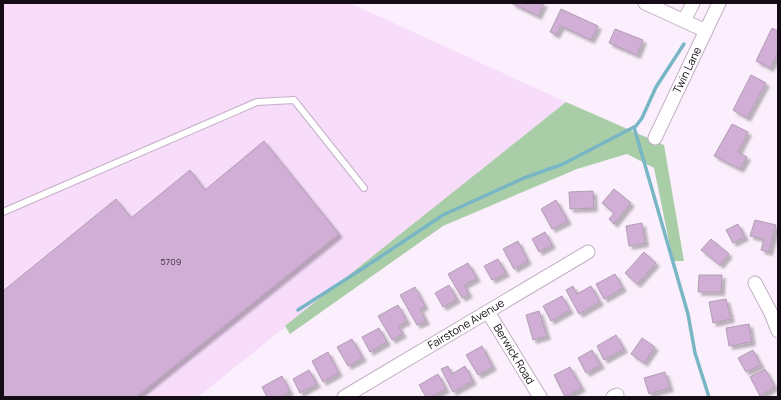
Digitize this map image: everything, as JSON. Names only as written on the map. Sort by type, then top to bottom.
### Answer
[{"type":"street","points":[[645,3],[706,31]]},
{"type":"street","points":[[684,21],[693,3]]},
{"type":"street","name":"Twin Lane","points":[[655,138],[719,3]]},
{"type":"street","name":"Fairstone Avenue","points":[[344,397],[588,252]]},
{"type":"street","points":[[755,283],[771,313],[778,331]]},
{"type":"street","name":"Berwick Road","points":[[488,312],[540,397]]},
{"type":"lane","points":[[3,212],[258,102],[294,100],[364,188]]},
{"type":"shaded area","points":[[3,3],[350,3],[566,102],[198,397],[3,397]]},
{"type":"green space","points":[[566,102],[664,145],[684,261],[673,261],[654,168],[627,154],[577,169],[443,226],[290,334],[285,326]]},
{"type":"building","points":[[511,3],[544,3],[538,16]]},
{"type":"building","points":[[561,9],[598,26],[591,40],[561,26],[556,35],[550,32]]},
{"type":"building","points":[[772,28],[778,31],[778,53],[770,68],[756,61]]},
{"type":"building","points":[[615,29],[643,40],[637,55],[609,43]]},
{"type":"building","points":[[751,75],[766,83],[747,118],[733,110]]},
{"type":"building","points":[[732,124],[748,132],[738,152],[747,157],[740,169],[714,156]]},
{"type":"building","points":[[264,141],[339,234],[136,397],[3,397],[3,291],[116,199],[131,218],[190,170],[205,190]]},
{"type":"building","points":[[614,189],[631,203],[614,224],[609,219],[614,213],[602,203]]},
{"type":"building","points":[[593,191],[594,208],[570,209],[569,192]]},
{"type":"building","points":[[556,200],[568,221],[552,229],[541,209]]},
{"type":"building","points":[[755,220],[776,225],[769,252],[761,250],[764,239],[750,236]]},
{"type":"building","points":[[642,223],[645,243],[629,246],[626,226]]},
{"type":"building","points":[[738,224],[745,237],[733,243],[726,230]]},
{"type":"building","points":[[545,232],[552,245],[539,252],[532,239]]},
{"type":"building","points":[[711,239],[729,254],[720,265],[701,250]]},
{"type":"building","points":[[518,241],[528,261],[514,269],[503,249]]},
{"type":"building","points":[[644,252],[656,263],[637,284],[625,273]]},
{"type":"building","points":[[498,259],[506,273],[492,280],[484,266]]},
{"type":"building","points":[[468,263],[477,278],[464,285],[469,294],[462,298],[448,274]]},
{"type":"building","points":[[615,274],[623,288],[604,299],[596,284]]},
{"type":"building","points":[[699,275],[722,275],[721,292],[698,292]]},
{"type":"building","points":[[449,285],[457,299],[443,307],[435,293]]},
{"type":"building","points":[[573,286],[577,294],[591,286],[600,302],[579,314],[566,290]]},
{"type":"building","points":[[415,287],[425,306],[420,309],[426,321],[417,325],[400,295]]},
{"type":"building","points":[[562,296],[570,310],[551,321],[543,306]]},
{"type":"building","points":[[726,299],[731,319],[713,323],[709,302]]},
{"type":"building","points":[[398,305],[407,321],[398,326],[403,334],[392,340],[378,316]]},
{"type":"building","points":[[539,311],[547,336],[533,340],[526,315]]},
{"type":"building","points":[[749,324],[752,342],[729,346],[726,328]]},
{"type":"building","points":[[379,328],[387,342],[370,352],[362,337]]},
{"type":"building","points":[[616,335],[624,349],[604,360],[597,346]]},
{"type":"building","points":[[642,338],[655,347],[644,363],[631,354]]},
{"type":"building","points":[[352,339],[363,358],[348,366],[337,347]]},
{"type":"building","points":[[482,346],[493,367],[478,375],[466,355]]},
{"type":"building","points":[[592,350],[601,365],[586,373],[578,358]]},
{"type":"building","points":[[753,350],[761,365],[746,372],[738,358]]},
{"type":"building","points":[[328,352],[339,373],[323,382],[312,361]]},
{"type":"building","points":[[448,366],[452,374],[465,366],[473,381],[453,392],[441,369]]},
{"type":"building","points":[[570,367],[582,388],[565,397],[554,375]]},
{"type":"building","points":[[765,369],[775,387],[760,396],[750,377]]},
{"type":"building","points":[[309,370],[317,384],[300,393],[293,379]]},
{"type":"building","points":[[665,372],[670,388],[649,394],[644,378]]},
{"type":"building","points":[[438,374],[446,389],[431,397],[426,397],[419,385]]},
{"type":"building","points":[[282,376],[290,392],[280,397],[267,397],[262,387]]},
{"type":"waterway","points":[[298,310],[443,215],[524,178],[563,164],[636,126],[642,118],[656,87],[684,44]]},
{"type":"waterway","points":[[634,127],[688,314],[695,353],[709,397]]}]
